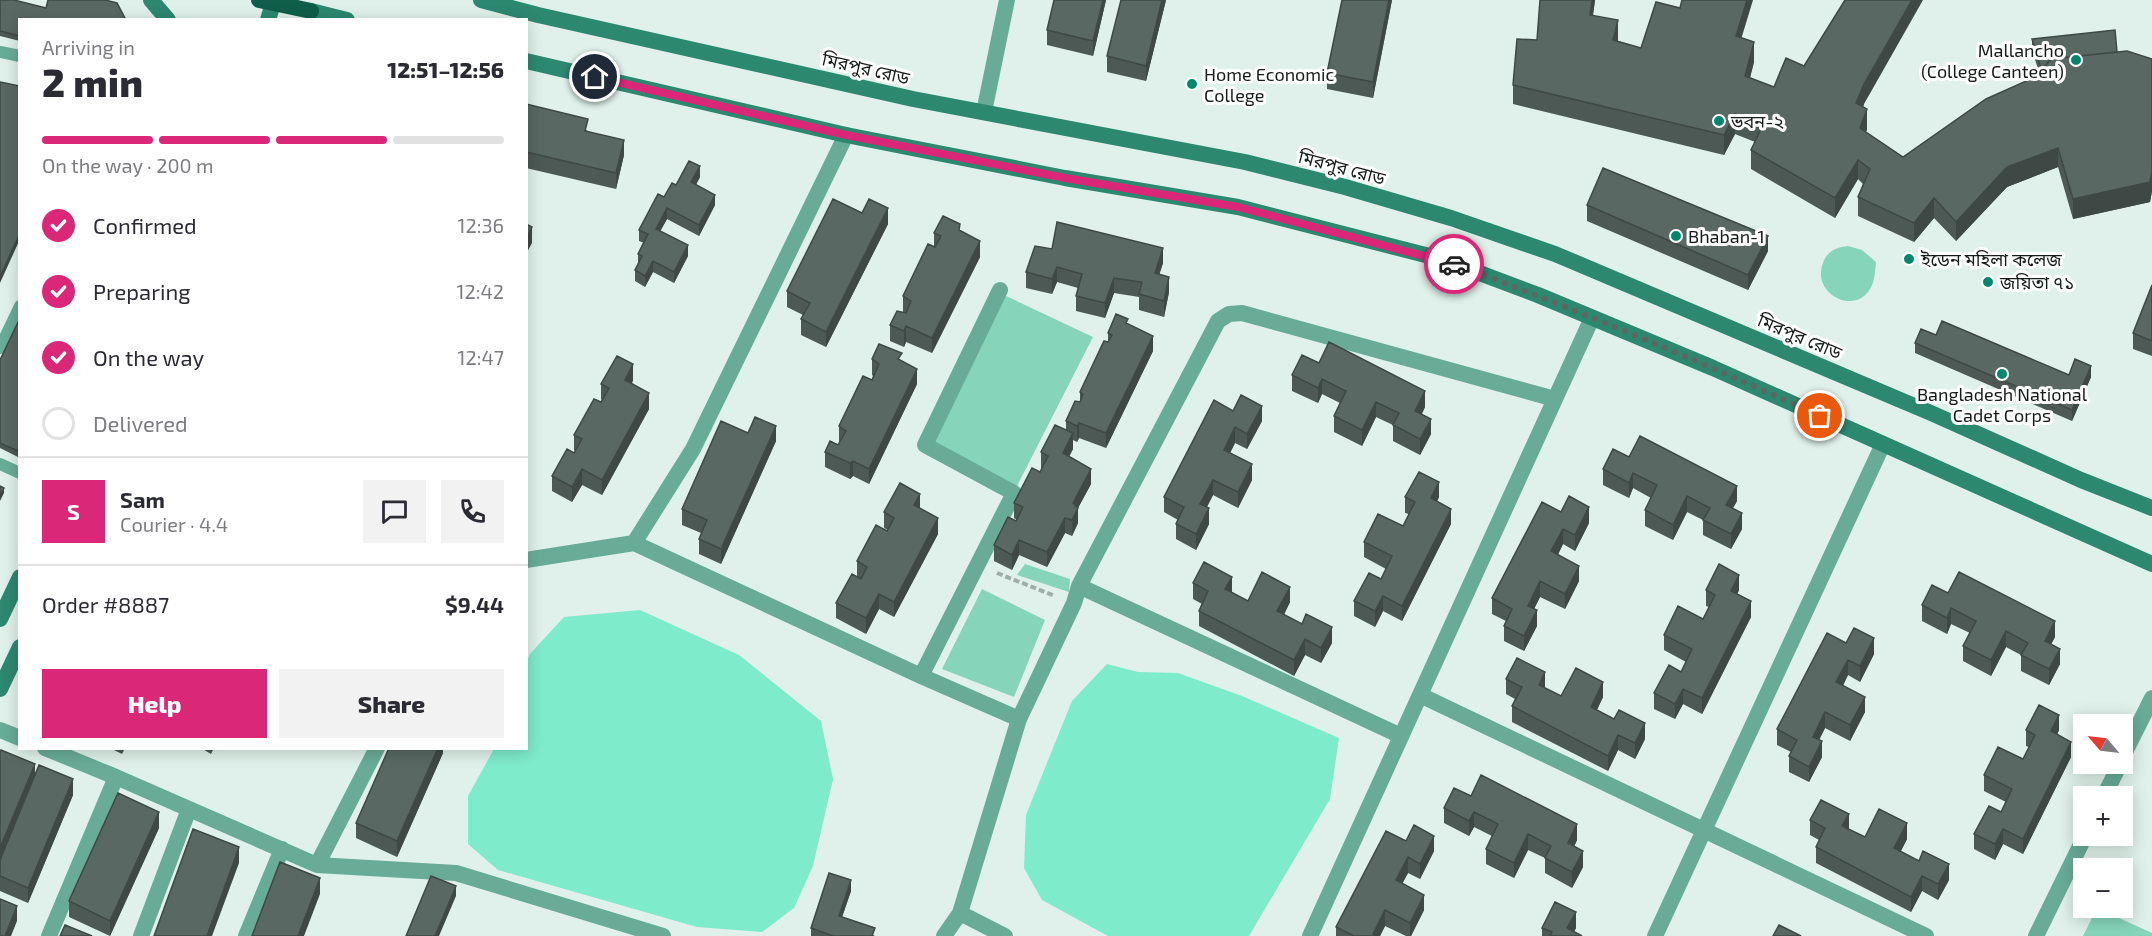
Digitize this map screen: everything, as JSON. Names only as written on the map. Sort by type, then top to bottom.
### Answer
[{"type":"highway","points":[[268,1],[312,10]]},
{"type":"main road","points":[[151,0],[166,18]]},
{"type":"main road","name":"মিরপুর রোড","points":[[481,0],[538,15],[913,99],[1245,162],[1345,187],[1451,218],[1555,254],[1931,413],[2081,480],[2152,508]]},
{"type":"main road","points":[[511,0],[538,15]]},
{"type":"main road","points":[[268,1],[268,18]]},
{"type":"main road","points":[[312,10],[340,18]]},
{"type":"main road","points":[[528,61],[846,135],[1065,178],[1238,207],[1445,260],[1713,368],[2152,564]]},
{"type":"main road","points":[[0,618],[18,581]]},
{"type":"main road","points":[[0,689],[18,651]]},
{"type":"street","points":[[984,112],[1007,0]]},
{"type":"street","points":[[634,543],[693,449],[846,135]]},
{"type":"street","points":[[921,676],[1014,493],[925,445],[1000,290]]},
{"type":"street","points":[[944,936],[960,913],[1019,719],[1074,603],[1079,586],[1218,321],[1229,314],[1242,313],[1555,399]]},
{"type":"street","points":[[1310,936],[1592,318]]},
{"type":"street","points":[[1655,936],[1883,444]]},
{"type":"street","points":[[528,560],[634,543],[1019,719]]},
{"type":"street","points":[[1079,586],[1401,736]]},
{"type":"street","points":[[1420,695],[1926,936]]},
{"type":"street","points":[[2133,736],[2152,698]]},
{"type":"street","points":[[0,730],[18,737]]},
{"type":"street","points":[[50,750],[317,865],[456,873],[663,936]]},
{"type":"street","points":[[317,865],[376,750]]},
{"type":"street","points":[[49,936],[116,777]]},
{"type":"street","points":[[141,936],[189,808]]},
{"type":"street","points":[[2036,936],[2080,846]]},
{"type":"street","points":[[246,936],[282,849]]},
{"type":"street","points":[[960,913],[1005,936]]},
{"type":"lane","points":[[0,52],[18,56]]},
{"type":"lane","points":[[0,348],[18,310]]},
{"type":"lane","points":[[0,464],[18,472]]},
{"type":"path","points":[[978,564],[1074,603]]},
{"type":"shaded area","points":[[1848,246],[1862,250],[1876,262],[1870,289],[1863,297],[1854,301],[1845,301],[1828,292],[1821,274],[1823,263],[1830,253]]},
{"type":"shaded area","points":[[1004,295],[1093,337],[1017,486],[933,441]]},
{"type":"shaded area","points":[[1025,564],[1070,579],[1069,592],[1017,575]]},
{"type":"shaded area","points":[[982,589],[1045,620],[1014,697],[942,669]]},
{"type":"shaded area","points":[[640,610],[739,655],[821,721],[833,779],[813,866],[794,908],[762,932],[697,927],[498,870],[468,844],[468,796],[493,750],[528,750],[528,659],[564,617]]},
{"type":"shaded area","points":[[1107,664],[1138,672],[1178,673],[1242,696],[1339,738],[1330,799],[1249,936],[1108,936],[1042,900],[1024,868],[1026,815],[1072,701]]},
{"type":"shaded area","points":[[2092,918],[2119,918],[2152,933],[2152,936],[2083,936]]},
{"type":"building","points":[[0,0],[14,0],[46,8],[48,0],[105,0],[117,3],[125,18],[18,18],[18,36],[0,31]]},
{"type":"building","points":[[1054,0],[1103,0],[1093,41],[1047,30]]},
{"type":"building","points":[[1121,0],[1162,0],[1146,66],[1107,56]]},
{"type":"building","points":[[1342,0],[1389,0],[1373,82],[1327,73]]},
{"type":"building","name":"ভবন-২","points":[[1540,0],[1592,0],[1590,15],[1618,20],[1613,40],[1641,48],[1656,2],[1680,8],[1682,0],[1747,0],[1736,36],[1754,42],[1745,76],[1774,87],[1786,58],[1804,66],[1845,0],[1912,0],[1864,84],[1856,103],[1867,109],[1860,128],[1903,157],[1986,99],[2035,77],[2051,59],[2127,51],[2152,59],[2152,171],[2150,182],[2073,199],[2058,148],[2007,167],[1956,222],[1934,198],[1914,223],[1858,197],[1870,169],[1858,160],[1835,198],[1751,150],[1763,125],[1735,114],[1724,135],[1513,85],[1517,39],[1537,40]]},
{"type":"building","points":[[2115,30],[2117,52],[2051,59],[2043,68],[2041,68],[2032,39]]},
{"type":"building","points":[[0,82],[18,86],[18,237],[0,277]]},
{"type":"building","points":[[528,104],[588,119],[585,131],[624,140],[616,173],[528,152]]},
{"type":"building","points":[[689,161],[700,166],[691,182],[715,195],[699,225],[667,208],[656,229],[688,245],[674,272],[653,261],[645,276],[635,270],[642,256],[638,254],[648,234],[639,230],[658,194],[664,197],[672,183],[676,185]]},
{"type":"building","name":"Bhaban-1","points":[[1603,168],[1768,236],[1748,275],[1587,205]]},
{"type":"building","points":[[833,199],[862,213],[869,199],[888,208],[826,332],[801,319],[810,303],[787,291]]},
{"type":"building","points":[[943,216],[960,224],[959,230],[980,241],[932,338],[906,326],[904,331],[890,325],[897,311],[906,313],[911,301],[903,296],[928,244],[935,247],[941,236],[934,233]]},
{"type":"building","points":[[1057,222],[1163,248],[1155,273],[1169,277],[1164,301],[1139,294],[1142,282],[1114,278],[1105,303],[1076,296],[1082,274],[1057,267],[1052,279],[1026,272],[1035,246],[1052,249]]},
{"type":"building","points":[[2152,285],[2152,341],[2133,333]]},
{"type":"building","points":[[1116,314],[1128,319],[1126,323],[1153,336],[1106,433],[1079,423],[1077,426],[1066,421],[1075,401],[1080,402],[1083,394],[1080,392],[1104,341],[1108,342],[1112,335],[1108,333]]},
{"type":"building","name":"Bangladesh National Cadet Corps","points":[[1942,321],[2069,375],[2075,359],[2091,366],[2072,410],[1915,343],[1921,329],[1936,335]]},
{"type":"building","points":[[18,322],[18,451],[0,443],[0,360]]},
{"type":"building","points":[[1329,342],[1425,391],[1415,411],[1431,419],[1420,439],[1393,425],[1399,413],[1376,402],[1362,430],[1334,416],[1346,391],[1322,379],[1318,388],[1292,375],[1302,355],[1319,363]]},
{"type":"building","points":[[879,344],[902,353],[898,359],[917,369],[869,469],[825,452],[830,441],[838,445],[846,431],[839,426],[863,376],[872,380],[879,364],[872,359]]},
{"type":"building","points":[[617,356],[633,364],[625,380],[649,393],[602,480],[582,469],[572,487],[552,476],[567,449],[574,453],[582,439],[574,435],[594,399],[601,402],[609,388],[601,384]]},
{"type":"building","points":[[1241,395],[1262,406],[1247,434],[1235,427],[1224,450],[1252,464],[1238,492],[1213,480],[1200,504],[1209,508],[1196,534],[1176,524],[1184,507],[1164,497],[1214,400],[1233,411]]},
{"type":"building","points":[[755,417],[776,426],[721,549],[699,539],[707,520],[682,509],[721,421],[748,433]]},
{"type":"building","points":[[1055,425],[1073,433],[1063,453],[1091,469],[1073,503],[1078,508],[1072,520],[1065,518],[1047,552],[1019,540],[1012,555],[994,545],[1008,517],[1016,521],[1023,507],[1014,503],[1032,468],[1040,472],[1048,456],[1041,452]]},
{"type":"building","points":[[1640,436],[1737,486],[1726,505],[1742,513],[1731,534],[1703,520],[1710,508],[1687,496],[1673,525],[1645,510],[1657,485],[1633,473],[1629,483],[1603,469],[1613,449],[1629,457]]},
{"type":"building","points":[[1419,472],[1439,482],[1431,498],[1451,509],[1402,606],[1383,596],[1375,611],[1354,601],[1369,573],[1381,579],[1392,556],[1364,542],[1378,514],[1403,526],[1415,502],[1405,497]]},
{"type":"building","points":[[900,483],[920,494],[914,505],[938,518],[894,602],[879,594],[866,618],[836,603],[852,574],[861,579],[867,567],[857,561],[876,525],[887,531],[894,518],[884,512]]},
{"type":"building","points":[[1569,496],[1589,507],[1575,535],[1563,529],[1551,551],[1579,566],[1565,594],[1540,581],[1528,606],[1537,610],[1524,636],[1504,626],[1512,609],[1492,598],[1542,502],[1561,512]]},
{"type":"building","points":[[1204,562],[1232,577],[1225,589],[1248,601],[1262,572],[1290,587],[1277,611],[1302,624],[1306,614],[1332,627],[1321,648],[1305,639],[1294,660],[1199,611],[1208,591],[1193,583]]},
{"type":"building","points":[[1719,564],[1739,575],[1731,591],[1751,601],[1702,698],[1683,689],[1675,704],[1654,693],[1669,665],[1681,672],[1692,649],[1664,635],[1678,606],[1703,619],[1715,595],[1706,590]]},
{"type":"building","points":[[1959,572],[2055,621],[2045,641],[2060,649],[2049,669],[2021,655],[2028,643],[2006,631],[1991,660],[1963,646],[1976,621],[1951,608],[1947,618],[1922,605],[1932,585],[1948,593]]},
{"type":"building","points":[[1854,628],[1874,638],[1860,666],[1848,660],[1836,682],[1865,697],[1850,725],[1825,712],[1813,737],[1822,741],[1809,767],[1789,756],[1797,740],[1777,729],[1827,633],[1846,643]]},
{"type":"building","points":[[1517,658],[1545,672],[1539,685],[1561,696],[1576,668],[1603,682],[1591,707],[1614,719],[1619,710],[1645,723],[1635,743],[1618,735],[1608,756],[1512,706],[1522,687],[1506,679]]},
{"type":"building","points":[[2039,705],[2059,715],[2051,731],[2071,742],[2023,839],[2003,829],[1995,844],[1974,834],[1989,806],[2001,812],[2012,789],[1984,775],[1998,747],[2023,759],[2035,735],[2026,730]]},
{"type":"building","points":[[388,750],[437,750],[397,841],[356,823]]},
{"type":"building","points":[[0,751],[35,764],[0,848]]},
{"type":"building","points":[[39,765],[73,779],[28,888],[0,876],[0,860]]},
{"type":"building","points":[[1481,775],[1577,824],[1568,843],[1583,851],[1572,872],[1545,858],[1551,846],[1528,834],[1514,863],[1486,849],[1498,824],[1474,812],[1469,821],[1444,808],[1454,788],[1471,796]]},
{"type":"building","points":[[118,793],[159,812],[110,921],[69,901]]},
{"type":"building","points":[[1821,800],[1849,814],[1842,826],[1865,837],[1879,809],[1907,823],[1894,848],[1919,861],[1923,851],[1949,864],[1938,884],[1922,876],[1911,897],[1816,847],[1825,828],[1810,820]]},
{"type":"building","points":[[1414,825],[1434,836],[1420,864],[1408,857],[1396,880],[1424,895],[1410,923],[1385,910],[1373,934],[1376,936],[1354,936],[1336,927],[1386,831],[1406,841]]},
{"type":"building","points":[[193,829],[239,847],[207,936],[154,936]]},
{"type":"building","points":[[280,862],[320,878],[298,936],[252,936]]},
{"type":"building","points":[[829,873],[851,880],[839,916],[875,928],[872,936],[833,936],[811,928]]},
{"type":"building","points":[[431,876],[456,886],[435,936],[406,936]]},
{"type":"building","points":[[0,899],[17,906],[5,936],[0,936]]},
{"type":"building","points":[[1555,902],[1576,912],[1567,928],[1582,936],[1550,936],[1552,932],[1542,928]]},
{"type":"building","points":[[65,925],[92,936],[60,936]]},
{"type":"building","points":[[1779,925],[1801,936],[1773,936]]},
{"type":"way so far","points":[[1454,264],[1538,295],[1693,359],[1820,416]]},
{"type":"place","name":"Mallancho (College Canteen)","points":[[2076,60]]},
{"type":"place","name":"Home Economic College","points":[[1192,84]]},
{"type":"place","name":"ভবন-২","points":[[1719,121]]},
{"type":"place","name":"Bhaban-1","points":[[1676,236]]},
{"type":"place","name":"ইডেন মহিলা কলেজ","points":[[1909,259]]},
{"type":"place","name":"জয়িতা ৭১","points":[[1988,282]]},
{"type":"place","name":"Bangladesh National Cadet Corps","points":[[2002,374]]},
{"type":"route","points":[[595,77],[846,135],[1065,178],[1238,207],[1454,264]]}]
